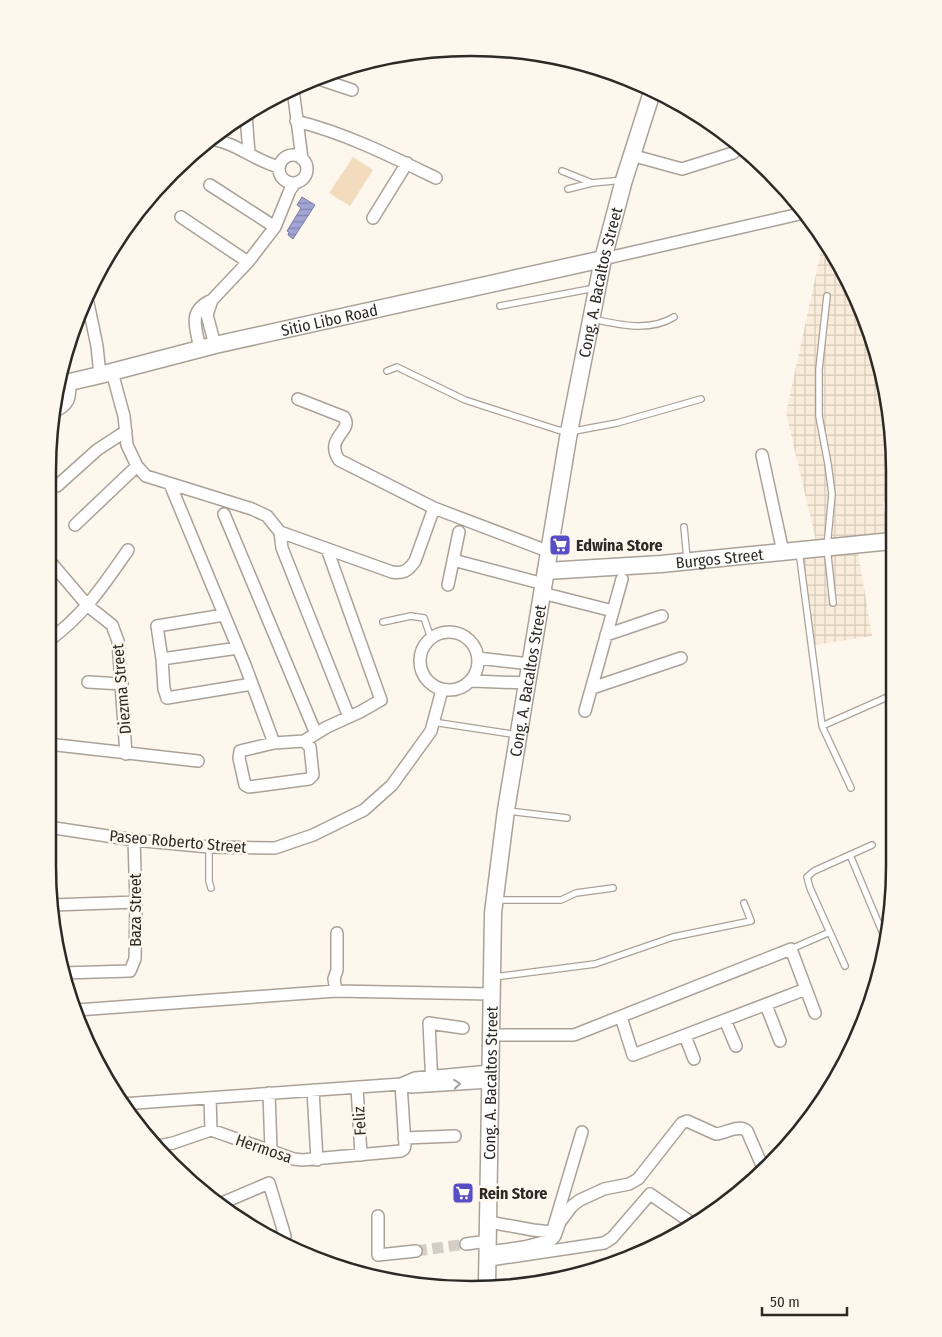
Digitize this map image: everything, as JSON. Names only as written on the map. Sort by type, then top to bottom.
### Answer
[{"type":"street","points":[[328,82],[352,90]]},
{"type":"street","points":[[204,348],[207,315],[212,300],[248,262],[275,227],[290,190],[295,183],[303,178],[307,171],[302,158],[294,96]]},
{"type":"street","name":"Cong. A. Bacaltos Street","points":[[487,1280],[491,994],[495,900],[506,810],[569,432],[597,287],[624,180],[650,97]]},
{"type":"street","points":[[296,121],[326,128],[436,178]]},
{"type":"street","points":[[247,123],[249,154]]},
{"type":"street","points":[[221,141],[229,142],[264,163],[279,167]]},
{"type":"street","points":[[631,156],[682,168],[735,151]]},
{"type":"street","points":[[295,183],[287,182],[283,179],[279,172],[280,163],[286,157],[294,155],[302,158]]},
{"type":"street","points":[[373,218],[406,163]]},
{"type":"street","points":[[210,186],[275,227]]},
{"type":"street","points":[[603,259],[797,215]]},
{"type":"street","points":[[181,217],[248,262]]},
{"type":"street","name":"Sitio Libo Road","points":[[66,382],[106,374],[204,348],[603,259]]},
{"type":"street","points":[[89,309],[97,346],[106,374],[124,416],[127,445],[137,466],[146,476],[252,509],[267,516],[280,532],[402,574],[415,561],[434,508]]},
{"type":"street","points":[[61,409],[70,397],[65,387]]},
{"type":"street","points":[[298,399],[344,416],[346,424],[334,442],[334,452],[339,460],[434,508],[550,552]]},
{"type":"street","points":[[57,486],[97,450],[126,431]]},
{"type":"street","points":[[762,455],[791,551]]},
{"type":"street","points":[[75,525],[137,466]]},
{"type":"street","points":[[170,484],[238,648],[274,743]]},
{"type":"street","points":[[224,514],[316,734]]},
{"type":"street","points":[[280,532],[282,548],[349,717]]},
{"type":"street","points":[[448,584],[459,532]]},
{"type":"street","name":"Burgos Street","points":[[544,583],[687,561],[886,542]]},
{"type":"street","points":[[304,742],[310,748],[313,775],[309,779],[249,787],[245,785],[239,758],[240,751],[274,743],[304,742],[381,700],[327,549]]},
{"type":"street","points":[[56,635],[88,606],[128,550]]},
{"type":"street","points":[[453,560],[544,583],[612,611]]},
{"type":"street","name":"Diezma Street","points":[[56,568],[88,606],[112,625],[118,640],[126,754]]},
{"type":"street","points":[[585,712],[622,579]]},
{"type":"street","points":[[224,615],[157,626],[164,689],[167,698],[252,684]]},
{"type":"street","points":[[606,635],[662,616]]},
{"type":"street","points":[[447,632],[464,636],[476,649],[478,658],[478,670],[472,681],[463,688],[452,691],[432,686],[424,678],[420,668],[419,657],[423,646],[431,638],[447,632]]},
{"type":"street","points":[[162,659],[238,648]]},
{"type":"street","points":[[478,658],[530,664]]},
{"type":"street","points":[[592,688],[681,658]]},
{"type":"street","points":[[472,681],[527,683]]},
{"type":"street","points":[[88,682],[122,684]]},
{"type":"street","name":"Paseo Roberto Street","points":[[56,828],[134,840],[208,847],[275,848],[314,835],[364,810],[392,785],[431,730],[442,690]]},
{"type":"street","points":[[56,745],[198,761]]},
{"type":"street","name":"Baza Street","points":[[70,973],[130,971],[135,960],[134,840]]},
{"type":"street","points":[[58,905],[136,902]]},
{"type":"street","points":[[336,991],[334,979],[337,970],[337,933]]},
{"type":"street","points":[[491,1035],[574,1036],[791,949],[815,1013]]},
{"type":"street","points":[[621,1017],[633,1056],[806,989]]},
{"type":"street","points":[[82,1010],[336,991],[491,994]]},
{"type":"street","points":[[766,1004],[780,1041]]},
{"type":"street","points":[[725,1020],[736,1046]]},
{"type":"street","points":[[431,1081],[429,1023],[463,1028]]},
{"type":"street","points":[[685,1036],[694,1059]]},
{"type":"street","points":[[131,1103],[400,1084],[415,1078],[431,1081],[490,1076]]},
{"type":"street","points":[[400,1084],[404,1144]]},
{"type":"street","name":"Feliz","points":[[357,1087],[361,1155]]},
{"type":"street","points":[[313,1090],[317,1160]]},
{"type":"street","points":[[269,1093],[271,1150]]},
{"type":"street","points":[[164,1145],[211,1130],[210,1098]]},
{"type":"street","points":[[488,1251],[524,1247],[555,1236],[560,1222],[572,1206],[580,1200],[604,1189],[634,1182],[682,1123],[688,1121],[716,1134],[744,1128],[760,1162]]},
{"type":"street","name":"Hermosa","points":[[211,1130],[294,1159],[317,1160],[361,1155],[404,1144],[456,1136]]},
{"type":"street","points":[[552,1236],[582,1132]]},
{"type":"street","points":[[227,1201],[269,1183],[284,1236]]},
{"type":"street","points":[[466,1244],[488,1251],[604,1243],[612,1238],[650,1194],[687,1220]]},
{"type":"street","points":[[378,1216],[378,1255],[416,1251]]},
{"type":"street","points":[[488,1222],[552,1236]]},
{"type":"lane","points":[[562,171],[592,183]]},
{"type":"lane","points":[[568,189],[592,183],[624,180]]},
{"type":"lane","points":[[500,306],[597,287]]},
{"type":"lane","points":[[827,296],[819,369],[819,416],[832,494],[827,547],[833,603]]},
{"type":"lane","points":[[591,319],[620,325],[649,326],[667,322],[674,317]]},
{"type":"lane","points":[[388,371],[397,367],[465,400],[569,432],[617,422],[701,399]]},
{"type":"lane","points":[[684,527],[687,561]]},
{"type":"lane","points":[[791,551],[822,726],[851,788]]},
{"type":"lane","points":[[383,622],[411,616],[424,618],[431,638]]},
{"type":"lane","points":[[822,726],[886,698]]},
{"type":"lane","points":[[433,722],[518,735]]},
{"type":"lane","points":[[506,810],[567,818]]},
{"type":"lane","points":[[845,966],[810,888],[807,877],[814,871],[872,845]]},
{"type":"lane","points":[[208,847],[211,888]]},
{"type":"lane","points":[[850,855],[881,928]]},
{"type":"lane","points":[[495,900],[561,900],[576,893],[612,888]]},
{"type":"lane","points":[[492,977],[595,964],[673,937],[751,921],[744,902]]},
{"type":"lane","points":[[791,949],[830,932]]},
{"type":"shaded area","points":[[353,157],[373,170],[350,206],[329,193]]},
{"type":"shaded area","points":[[821,250],[854,312],[872,364],[878,390],[885,444],[886,500],[883,503],[886,533],[816,541],[786,413]]},
{"type":"shaded area","points":[[858,552],[872,636],[814,645],[800,556]]},
{"type":"water","points":[[302,197],[315,205],[293,239],[288,235],[289,232],[287,231],[301,208],[297,205]]},
{"type":"tunnel","points":[[416,1251],[466,1244]]},
{"type":"place","name":"Edwina Store","points":[[560,545]]},
{"type":"place","name":"Rein Store","points":[[463,1193]]}]
